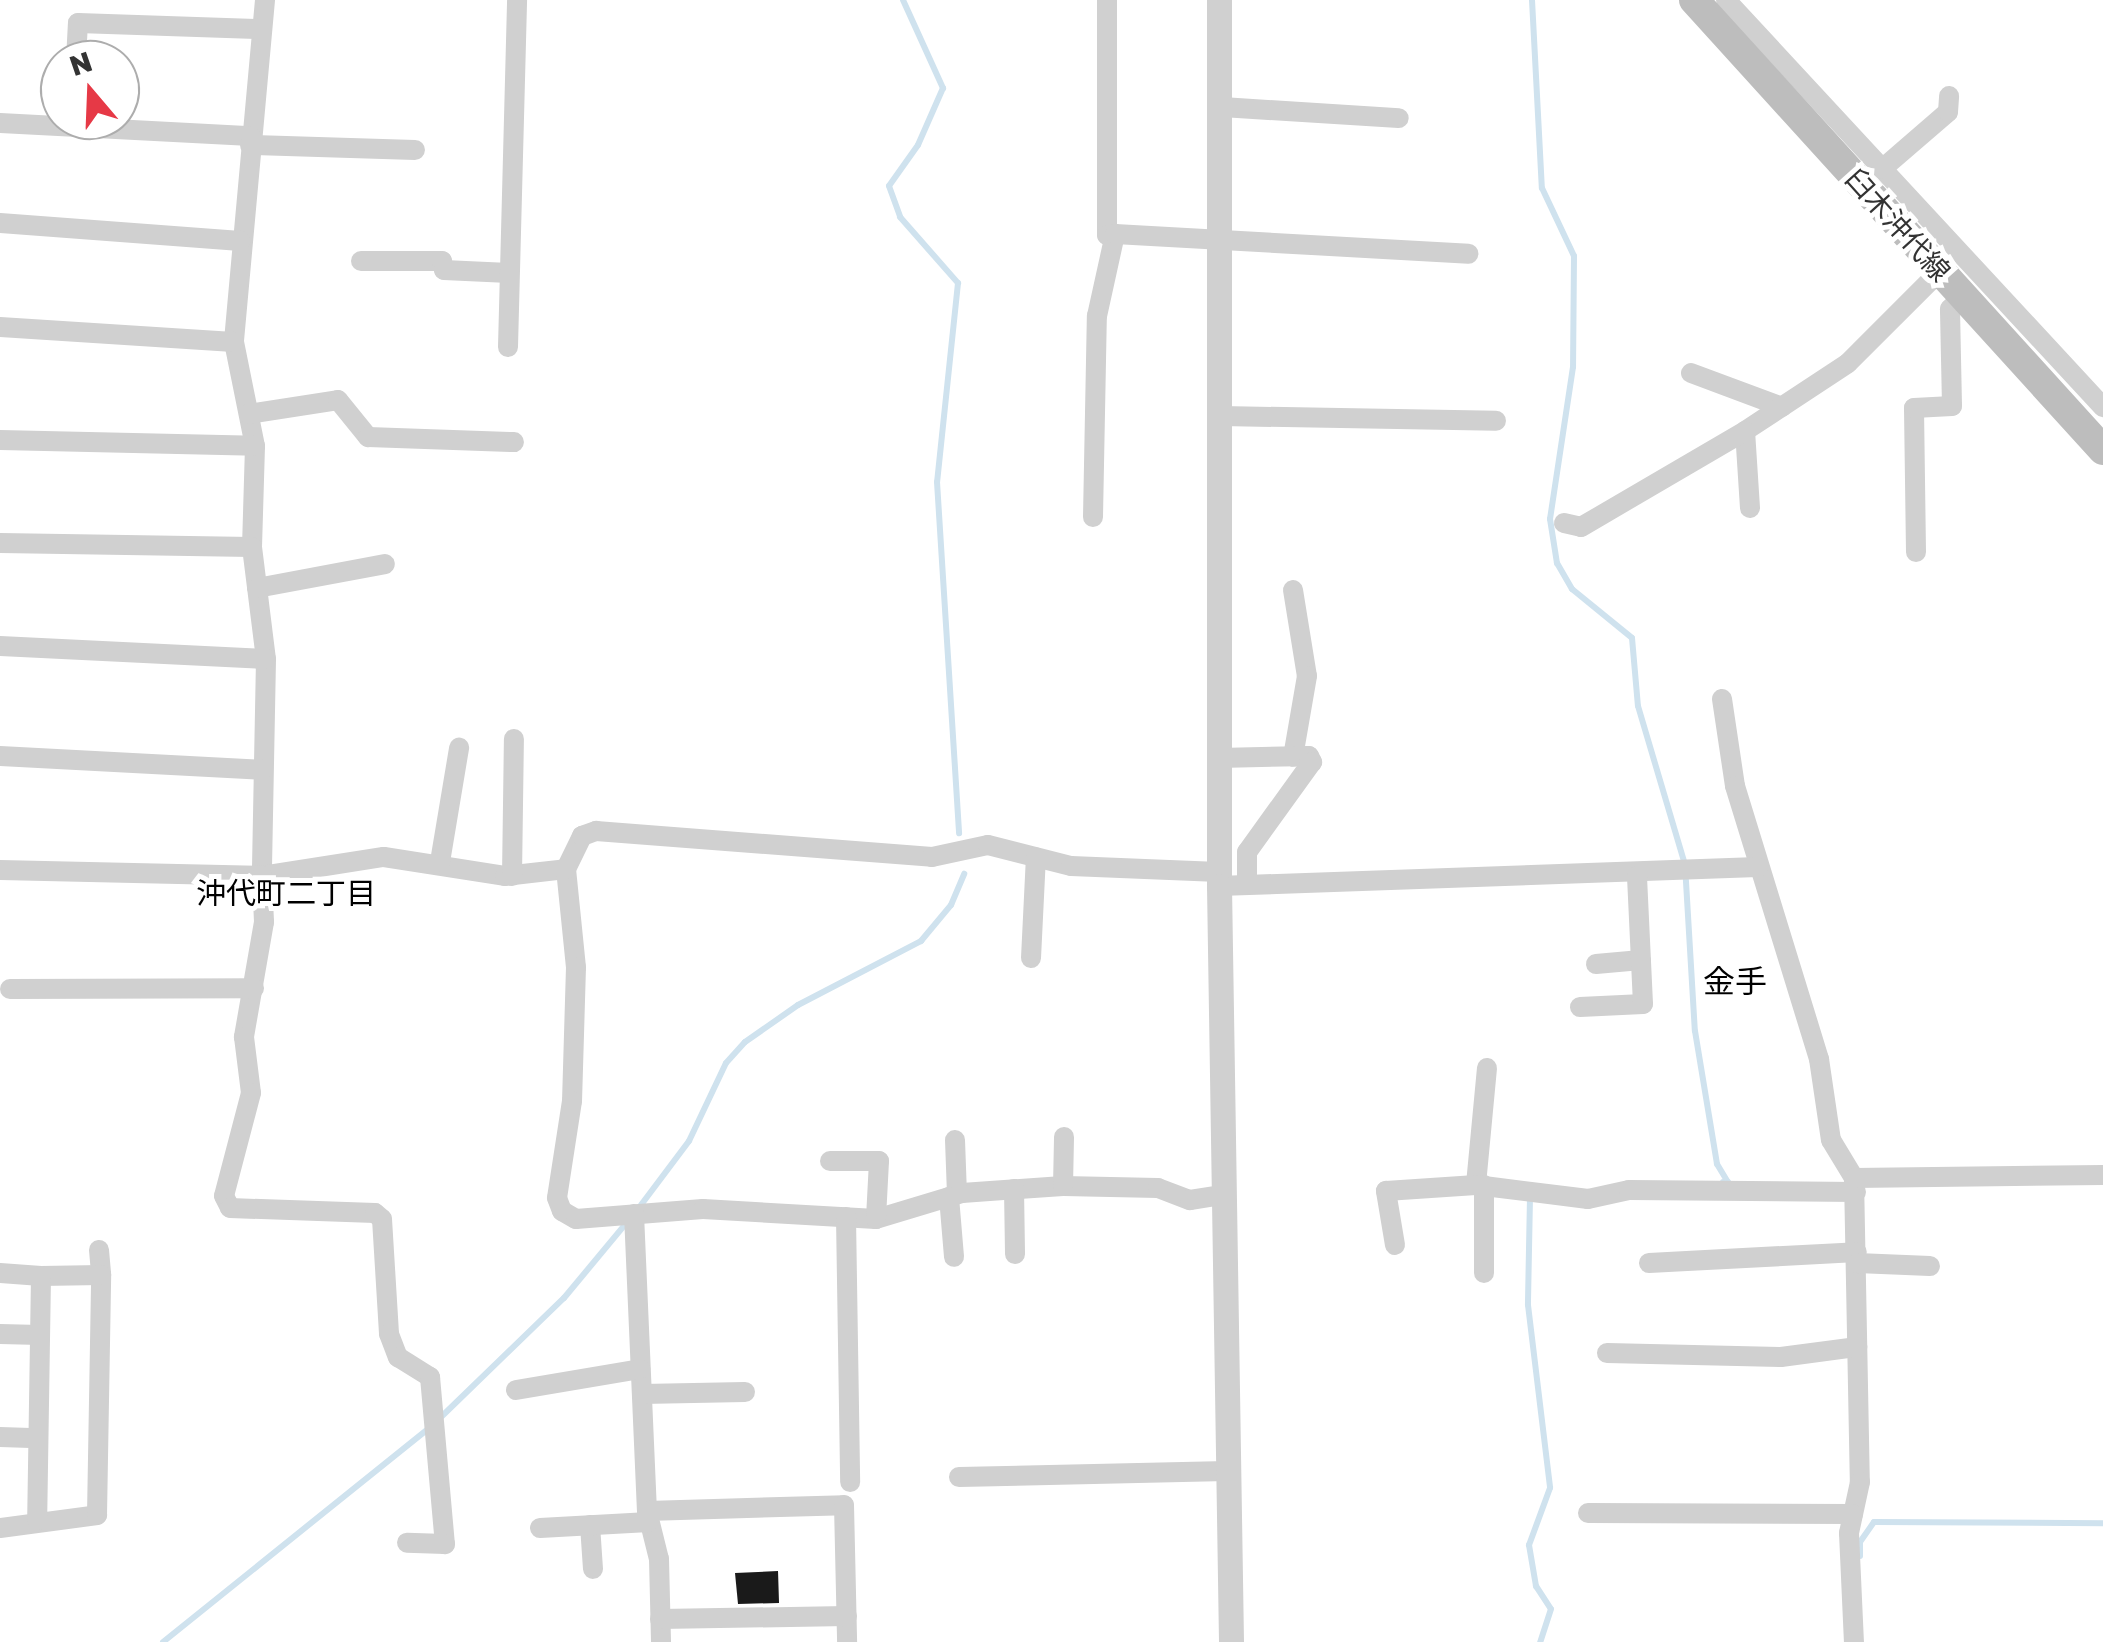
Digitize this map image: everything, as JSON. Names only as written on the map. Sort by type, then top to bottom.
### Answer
[{"type":"main road","name":"臼木沖代線","points":[[1694,0],[2103,450]]},
{"type":"street","points":[[265,0],[240,241],[234,342],[255,446],[252,547],[266,658],[264,922],[244,1037],[251,1093],[224,1196],[230,1208],[375,1213],[382,1220],[389,1334],[398,1357],[430,1377],[453,1544],[407,1543]]},
{"type":"street","points":[[508,347],[517,0]]},
{"type":"street","points":[[1107,0],[1107,234],[1468,254]]},
{"type":"street","points":[[1219,0],[1219,879],[1232,1642]]},
{"type":"street","points":[[1726,0],[2103,407]]},
{"type":"street","points":[[77,40],[78,23],[262,29]]},
{"type":"street","points":[[1882,169],[1948,112],[1949,96]]},
{"type":"street","points":[[1222,106],[1400,118]]},
{"type":"street","points":[[0,123],[40,123]]},
{"type":"street","points":[[140,130],[414,150]]},
{"type":"street","points":[[0,223],[240,241]]},
{"type":"street","points":[[1093,517],[1097,316],[1116,234]]},
{"type":"street","points":[[362,260],[442,261],[444,270],[508,273]]},
{"type":"street","points":[[1564,523],[1580,527],[1745,431],[1848,363],[1940,271]]},
{"type":"street","points":[[1916,552],[1914,408],[1952,406],[1950,309],[1963,296]]},
{"type":"street","points":[[0,327],[234,342]]},
{"type":"street","points":[[1691,374],[1782,407]]},
{"type":"street","points":[[248,414],[338,400],[368,437],[514,442]]},
{"type":"street","points":[[1221,416],[1496,421]]},
{"type":"street","points":[[1745,431],[1750,508]]},
{"type":"street","points":[[0,440],[255,446]]},
{"type":"street","points":[[0,543],[252,547]]},
{"type":"street","points":[[257,588],[386,564]]},
{"type":"street","points":[[1293,590],[1307,676],[1293,756]]},
{"type":"street","points":[[0,646],[266,658]]},
{"type":"street","points":[[1722,699],[1735,786],[1758,868],[1804,998],[1830,1140],[1855,1185],[1860,1482],[1853,1514],[1854,1642]]},
{"type":"street","points":[[512,876],[514,739]]},
{"type":"street","points":[[440,862],[459,748]]},
{"type":"street","points":[[0,756],[264,770]]},
{"type":"street","points":[[1219,758],[1309,756],[1312,762],[1247,852],[1247,884]]},
{"type":"street","points":[[1226,1194],[1190,1200],[1158,1188],[1063,1186],[953,1196],[876,1219],[702,1209],[576,1219],[562,1211],[557,1198],[572,1101],[576,967],[566,869],[582,836],[596,832],[932,857],[988,845],[1071,866],[1247,884],[1388,876],[1637,876],[1758,868]]},
{"type":"street","points":[[1032,958],[1036,857]]},
{"type":"street","points":[[0,870],[262,876],[384,858],[440,862],[512,876],[566,869]]},
{"type":"street","points":[[1580,1008],[1643,1004],[1637,876]]},
{"type":"street","points":[[1596,964],[1641,960]]},
{"type":"street","points":[[10,989],[254,988]]},
{"type":"street","points":[[1484,1273],[1480,1185],[1487,1068]]},
{"type":"street","points":[[1063,1186],[1064,1137]]},
{"type":"street","points":[[954,1257],[955,1140]]},
{"type":"street","points":[[830,1161],[879,1161],[876,1219]]},
{"type":"street","points":[[1395,1245],[1386,1191],[1480,1185],[1588,1199],[1629,1190],[2103,1175]]},
{"type":"street","points":[[1014,1189],[1015,1254]]},
{"type":"street","points":[[634,1214],[648,1516],[661,1642]]},
{"type":"street","points":[[846,1217],[850,1482]]},
{"type":"street","points":[[0,1528],[37,1520],[98,1515],[99,1250]]},
{"type":"street","points":[[1649,1264],[1857,1258],[1930,1266]]},
{"type":"street","points":[[0,1274],[101,1275]]},
{"type":"street","points":[[37,1520],[41,1276]]},
{"type":"street","points":[[0,1334],[40,1335]]},
{"type":"street","points":[[1607,1353],[1781,1357],[1857,1347]]},
{"type":"street","points":[[516,1390],[640,1368]]},
{"type":"street","points":[[642,1394],[745,1392]]},
{"type":"street","points":[[0,1438],[38,1438]]},
{"type":"street","points":[[959,1477],[1227,1472]]},
{"type":"street","points":[[540,1528],[590,1526],[648,1516],[844,1506],[847,1642]]},
{"type":"street","points":[[1588,1513],[1853,1514]]},
{"type":"street","points":[[590,1526],[593,1569]]},
{"type":"street","points":[[660,1619],[846,1616]]},
{"type":"building","points":[[778,1571],[779,1603],[738,1604],[735,1573]]},
{"type":"waterway","points":[[903,0],[943,88],[918,145],[889,186],[900,217],[958,283],[937,482],[959,833]]},
{"type":"waterway","points":[[1532,0],[1542,188],[1574,256],[1573,367],[1550,519],[1557,563],[1572,589],[1632,638],[1638,706],[1685,865],[1695,1031],[1717,1164],[1728,1182],[1723,1182]]},
{"type":"waterway","points":[[638,1209],[689,1141],[726,1063],[745,1042],[798,1005],[921,941],[951,905],[964,874]]},
{"type":"waterway","points":[[1530,1197],[1528,1305],[1550,1488],[1529,1545],[1536,1586],[1551,1609],[1540,1642]]},
{"type":"waterway","points":[[439,1419],[564,1298],[627,1222]]},
{"type":"waterway","points":[[163,1642],[430,1427]]},
{"type":"waterway","points":[[1860,1556],[1860,1542],[1874,1522],[2103,1523]]},
{"type":"district","name":"沖代町二丁目","points":[[286,893]]},
{"type":"district","name":"金手","points":[[1735,981]]}]
